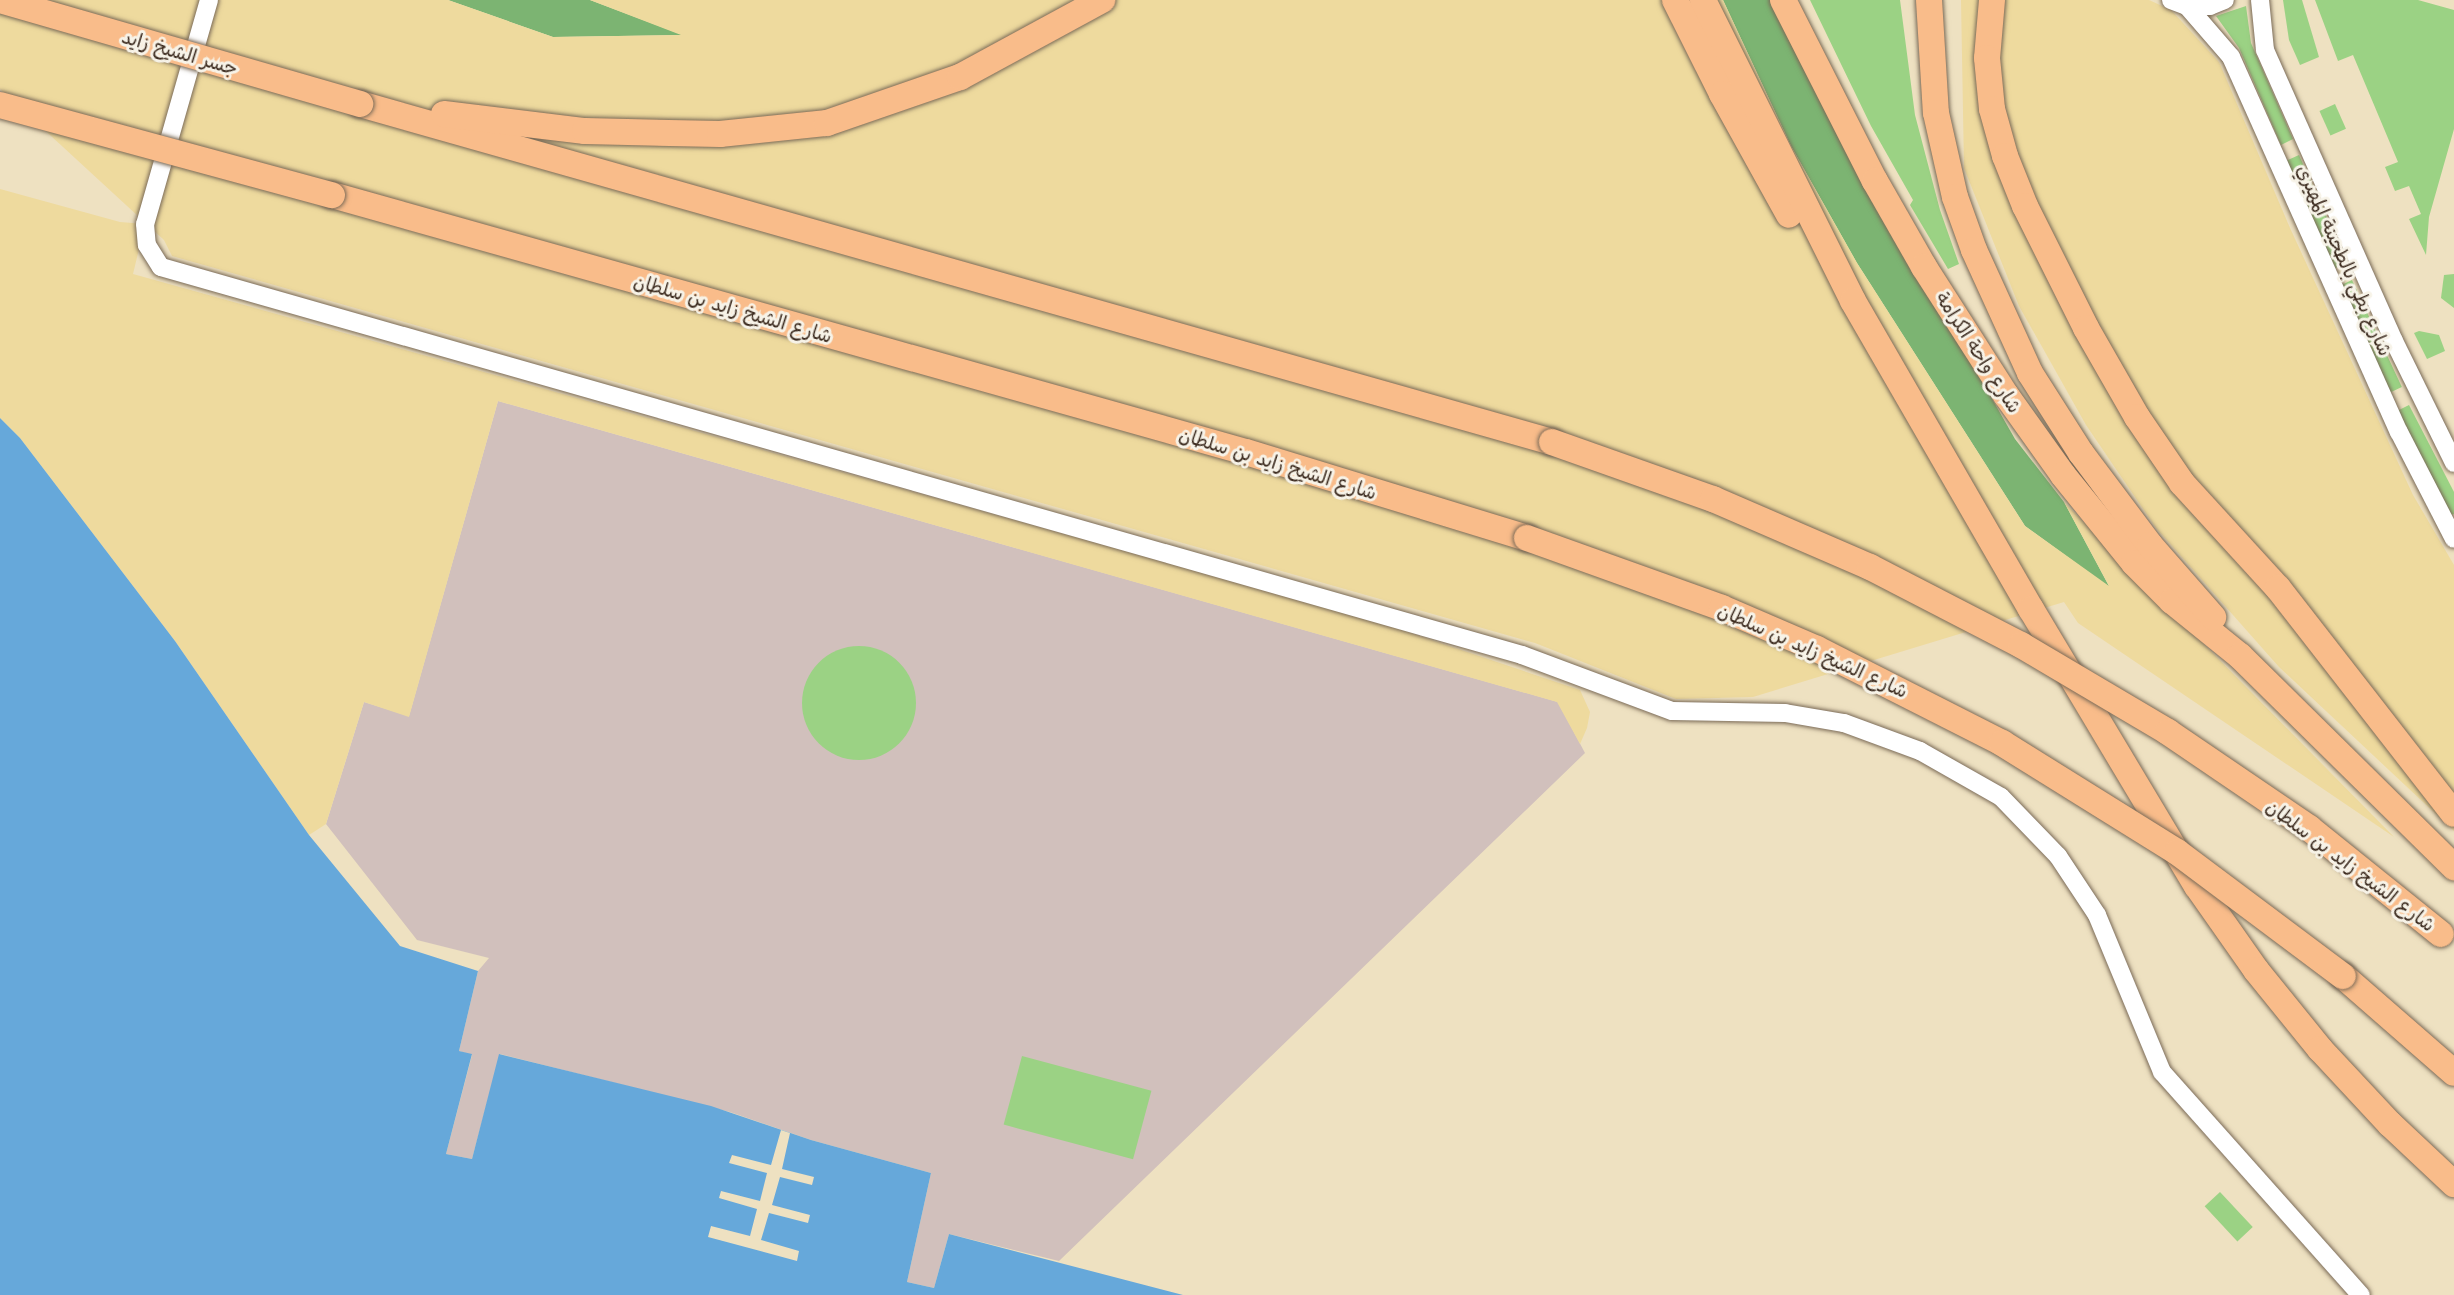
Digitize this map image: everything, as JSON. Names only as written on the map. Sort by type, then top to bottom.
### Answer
[{"type":"highway","name":"جسر الشيخ زايد","points":[[0,0],[360,104]]},
{"type":"highway","points":[[360,104],[585,131],[720,134],[827,123],[960,77],[1102,0]]},
{"type":"highway","points":[[1675,0],[1721,94],[1800,234],[1820,265],[1853,301]]},
{"type":"highway","points":[[1703,0],[1803,207],[1853,301],[2031,609],[2197,886],[2256,970],[2320,1049],[2390,1124],[2454,1184]]},
{"type":"highway","name":"شارع واحة الكرامة","points":[[1783,0],[1875,181],[1924,267],[2006,395],[2063,475],[2134,563],[2172,601],[2240,656]]},
{"type":"highway","points":[[1911,0],[1917,46],[1962,218],[2030,373],[2081,453],[2150,545],[2213,617],[2240,656],[2454,867]]},
{"type":"highway","points":[[1929,0],[1936,113]]},
{"type":"highway","points":[[1992,0],[1987,58],[1992,109],[2005,156],[2025,206],[2086,328],[2137,417],[2182,484],[2278,588],[2454,814]]},
{"type":"highway","name":"شارع الشيخ زايد بن سلطان","points":[[360,104],[1552,442],[1713,499],[1870,567],[2021,645],[2123,705],[2168,732],[2309,828],[2448,939]]},
{"type":"highway","name":"شارع الشيخ زايد بن سلطان","points":[[0,105],[332,195],[1246,452],[1527,538],[1722,608],[1910,694],[2080,789],[2178,852],[2343,976],[2454,1073]]},
{"type":"street","points":[[209,0],[145,224],[147,246],[161,267],[1522,655],[1672,711],[1785,713],[1843,723],[1920,751],[2001,797],[2058,856],[2097,915],[2162,1072],[2361,1295]]},
{"type":"street","points":[[2179,3],[2210,6],[2225,0]]},
{"type":"street","name":"شارع بطي بالطحينة المهيري","points":[[2260,0],[2265,50],[2394,341],[2454,463]]},
{"type":"street","name":"شارع بطي بالطحينة المهيري","points":[[2179,3],[2231,57],[2399,432],[2454,539]]},
{"type":"shaded area","points":[[498,401],[1558,702],[1585,753],[1059,1261],[949,1234],[934,1288],[907,1282],[931,1173],[811,1140],[730,1112],[500,1054],[472,1159],[446,1154],[472,1055],[459,1051],[478,971],[489,958],[417,940],[326,824],[364,702],[409,716]]},
{"type":"green space","points":[[448,0],[590,0],[683,35],[553,37]]},
{"type":"green space","points":[[1723,0],[1775,0],[1801,64],[2015,439],[2064,502],[2110,588],[2025,526],[1857,263],[1791,146]]},
{"type":"green space","points":[[1810,0],[1900,0],[1915,115],[1940,210],[1959,264],[1948,269],[1910,205],[1913,200],[1871,126]]},
{"type":"green space","points":[[2283,0],[2302,0],[2319,57],[2300,65],[2289,40]]},
{"type":"green space","points":[[2315,0],[2418,0],[2454,10],[2454,129],[2429,217],[2426,255],[2409,219],[2421,214],[2409,186],[2395,191],[2385,167],[2398,162],[2353,55],[2338,61]]},
{"type":"green space","points":[[2246,6],[2251,43],[2293,139],[2281,145],[2239,48],[2216,16]]},
{"type":"green space","points":[[2335,104],[2346,129],[2330,136],[2319,111]]},
{"type":"green space","points":[[2299,155],[2347,263],[2334,268],[2286,161]]},
{"type":"green space","points":[[2454,274],[2454,308],[2441,298],[2444,275]]},
{"type":"green space","points":[[2352,280],[2402,387],[2390,392],[2340,285]]},
{"type":"green space","points":[[2419,331],[2439,335],[2445,351],[2427,359],[2414,333]]},
{"type":"green space","points":[[2409,405],[2454,492],[2454,514],[2451,515],[2397,411]]},
{"type":"green space","points":[[859,646],[881,651],[899,663],[911,681],[916,703],[911,725],[899,743],[881,755],[859,760],[837,755],[819,743],[807,725],[802,703],[807,681],[819,663],[837,651]]},
{"type":"green space","points":[[1022,1056],[1151,1091],[1133,1159],[1004,1125]]},
{"type":"green space","points":[[2220,1192],[2253,1227],[2237,1241],[2205,1206]]},
{"type":"sand","points":[[0,0],[448,0],[553,37],[681,35],[590,0],[1723,0],[1791,146],[1857,263],[2025,526],[2109,586],[2064,502],[2394,837],[2078,623],[2064,602],[1753,697],[1676,699],[1535,643],[172,256],[164,240],[0,89]]},
{"type":"sand","points":[[1961,0],[2149,0],[2171,10],[2219,62],[2290,228],[2413,495],[2454,565],[2454,831],[2279,667],[2156,528],[2086,425],[2019,306],[1964,168]]},
{"type":"sand","points":[[0,189],[120,222],[145,224],[133,274],[1372,620],[1580,690],[1590,712],[1587,728],[1580,744],[1557,702],[498,401],[409,717],[364,702],[326,824],[309,835],[175,641],[20,438],[0,418]]},
{"type":"water","points":[[0,418],[20,438],[175,641],[309,835],[400,946],[478,971],[459,1051],[472,1054],[446,1154],[472,1159],[499,1054],[711,1106],[811,1140],[931,1173],[907,1282],[934,1288],[949,1234],[1183,1295],[0,1295]]},
{"type":"pier","points":[[781,1130],[790,1133],[782,1169],[814,1177],[812,1185],[780,1177],[772,1205],[810,1215],[808,1223],[769,1213],[761,1240],[799,1251],[797,1261],[708,1237],[711,1226],[750,1236],[757,1209],[719,1198],[721,1191],[760,1201],[767,1173],[729,1163],[732,1155],[771,1165]]}]
